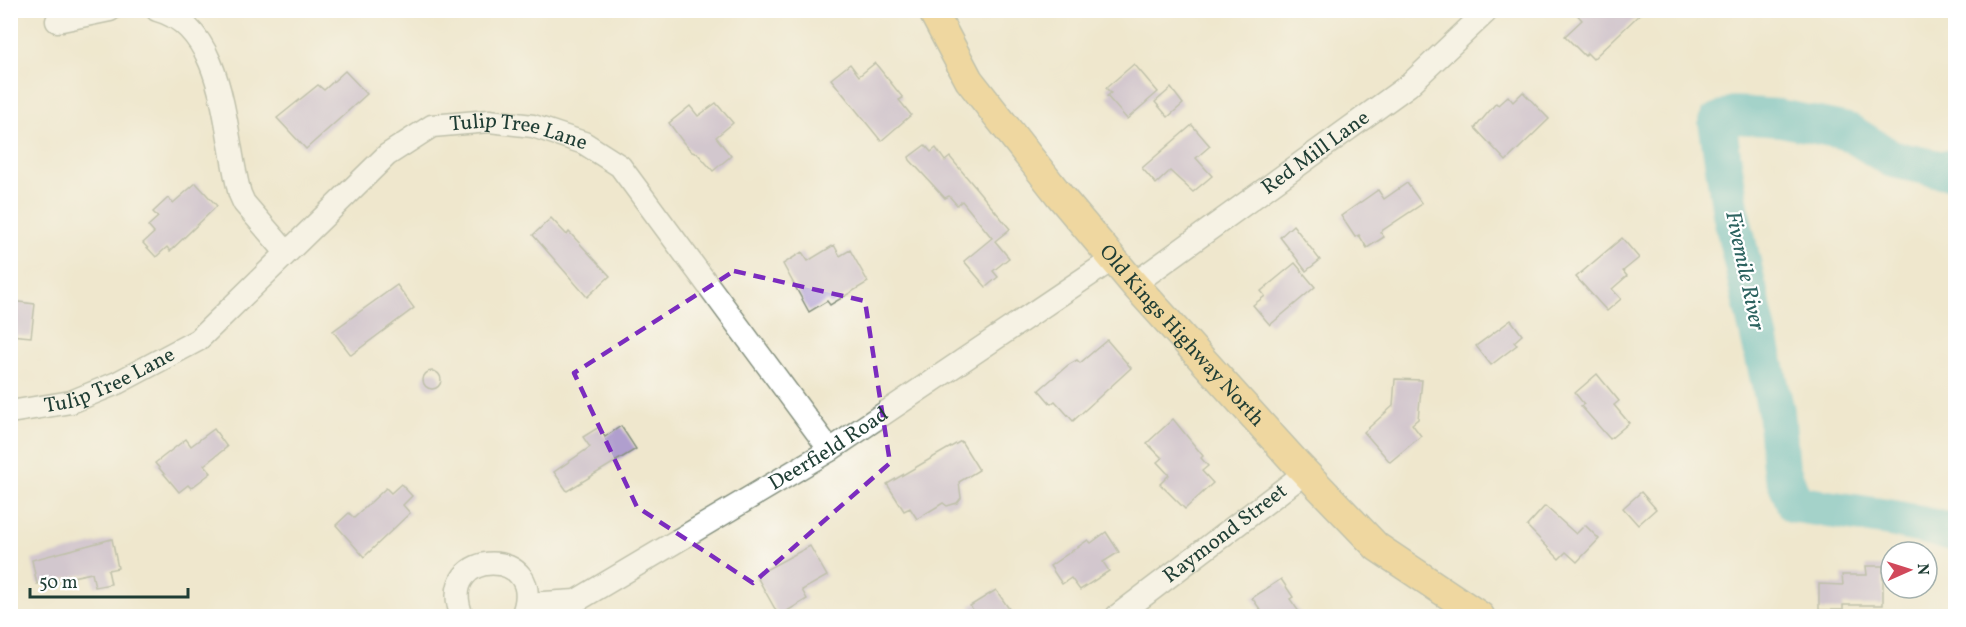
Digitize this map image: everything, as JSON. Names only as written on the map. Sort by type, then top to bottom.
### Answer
[{"type":"main road","name":"Old Kings Highway North","points":[[932,10],[969,80],[1134,284],[1305,473],[1377,547],[1480,616]]},
{"type":"street","points":[[57,21],[110,10]]},
{"type":"street","points":[[157,10],[180,20],[198,40],[218,85],[240,194],[252,213],[286,252]]},
{"type":"street","name":"Red Mill Lane","points":[[1134,284],[1409,85],[1488,10]]},
{"type":"street","name":"Tulip Tree Lane","points":[[10,411],[71,402],[117,383],[198,340],[387,155],[432,126],[489,121],[533,126],[584,143],[620,166],[830,450]]},
{"type":"street","name":"Deerfield Road","points":[[462,616],[457,604],[457,591],[463,578],[472,568],[485,562],[499,562],[512,568],[522,578],[527,591],[524,610],[576,601],[830,450],[1113,259]]},
{"type":"street","name":"Raymond Street","points":[[1117,616],[1305,473]]},
{"type":"highlighted area","points":[[734,271],[865,301],[890,463],[753,583],[637,507],[574,373]]},
{"type":"building","points":[[1573,10],[1644,10],[1593,59],[1587,53],[1585,56],[1565,36],[1582,20]]},
{"type":"building","points":[[875,63],[903,98],[899,100],[911,115],[881,141],[831,79],[850,64],[859,76]]},
{"type":"building","points":[[1134,64],[1158,92],[1127,119],[1107,96],[1111,93],[1106,88]]},
{"type":"building","points":[[345,71],[367,94],[306,149],[277,118],[318,85],[324,90]]},
{"type":"building","points":[[1171,88],[1183,104],[1168,117],[1155,102]]},
{"type":"building","points":[[1523,92],[1549,119],[1506,161],[1475,128],[1496,103],[1498,105],[1508,96],[1513,102]]},
{"type":"building","points":[[716,103],[733,123],[716,137],[731,156],[713,171],[697,153],[692,152],[669,123],[690,106],[698,116]]},
{"type":"building","points":[[1192,125],[1210,146],[1196,158],[1212,176],[1193,192],[1170,171],[1156,184],[1142,168]]},
{"type":"building","points":[[925,145],[931,152],[936,148],[945,161],[950,157],[1010,229],[995,241],[1009,258],[993,271],[998,277],[986,287],[964,261],[992,238],[962,201],[957,205],[949,196],[945,198],[910,160],[909,157]]},
{"type":"building","points":[[196,183],[217,206],[170,251],[167,247],[156,257],[143,243],[154,233],[148,226],[158,217],[153,212],[168,198],[173,203]]},
{"type":"building","points":[[1407,183],[1422,204],[1380,232],[1384,237],[1367,248],[1359,235],[1355,237],[1341,216],[1378,190],[1384,199]]},
{"type":"building","points":[[551,218],[567,235],[569,232],[610,276],[587,297],[533,235]]},
{"type":"building","points":[[1293,225],[1320,260],[1306,271],[1280,237]]},
{"type":"building","points":[[1622,238],[1639,258],[1623,271],[1627,276],[1612,289],[1621,299],[1607,311],[1576,277]]},
{"type":"building","points":[[834,245],[840,256],[850,250],[868,282],[830,305],[827,301],[809,312],[783,264],[802,252],[808,261]]},
{"type":"building","points":[[1295,263],[1315,287],[1270,325],[1253,305],[1265,296],[1261,291]]},
{"type":"building","points":[[397,285],[414,308],[351,355],[333,331]]},
{"type":"building","points":[[10,301],[35,304],[31,337],[10,335]]},
{"type":"building","points":[[1511,320],[1522,335],[1514,342],[1517,345],[1491,365],[1476,346]]},
{"type":"building","points":[[1107,340],[1131,368],[1073,421],[1055,401],[1051,404],[1039,390],[1068,365],[1077,360],[1080,363]]},
{"type":"building","points":[[432,371],[438,374],[441,380],[438,386],[432,389],[426,386],[423,380],[426,374]]},
{"type":"building","points":[[1597,374],[1619,401],[1614,405],[1629,423],[1610,439],[1581,406],[1584,404],[1575,393]]},
{"type":"building","points":[[1395,379],[1422,380],[1418,419],[1412,424],[1421,436],[1390,462],[1364,432],[1393,406]]},
{"type":"building","points":[[1173,419],[1203,456],[1201,458],[1208,466],[1202,471],[1213,483],[1185,509],[1160,484],[1169,475],[1157,462],[1162,458],[1147,443]]},
{"type":"building","points":[[621,426],[636,449],[567,491],[554,472],[590,447],[583,437],[599,427],[605,437]]},
{"type":"building","points":[[214,429],[227,447],[204,465],[211,473],[191,488],[188,485],[179,492],[155,463],[186,439],[191,446]]},
{"type":"building","points":[[961,441],[979,470],[959,482],[961,498],[957,503],[947,506],[943,503],[917,519],[910,508],[904,511],[887,484]]},
{"type":"building","points":[[401,484],[412,496],[403,505],[410,513],[364,557],[336,525],[349,513],[354,518],[386,488],[391,493]]},
{"type":"building","points":[[1641,492],[1656,509],[1638,525],[1623,508]]},
{"type":"building","points":[[1545,506],[1576,534],[1585,525],[1599,539],[1577,562],[1566,552],[1559,559],[1527,526]]},
{"type":"building","points":[[1106,532],[1119,552],[1103,562],[1109,571],[1080,590],[1071,578],[1062,584],[1050,566],[1088,540],[1091,543]]},
{"type":"building","points":[[112,539],[118,568],[108,570],[111,584],[95,587],[92,573],[37,584],[32,560]]},
{"type":"building","points":[[810,546],[827,576],[802,590],[807,599],[779,616],[756,575]]},
{"type":"building","points":[[1866,566],[1879,566],[1879,600],[1883,600],[1883,605],[1843,605],[1843,610],[1819,610],[1819,584],[1843,585],[1842,575],[1867,575]]},
{"type":"building","points":[[1281,579],[1293,597],[1290,599],[1302,616],[1265,616],[1252,598]]},
{"type":"building","points":[[996,590],[1014,616],[978,616],[970,606]]},
{"type":"waterway","name":"Fivemile River","points":[[1956,167],[1944,170],[1892,159],[1849,132],[1780,118],[1734,115],[1717,122],[1731,213],[1776,411],[1781,468],[1795,504],[1895,519],[1956,533]]}]
